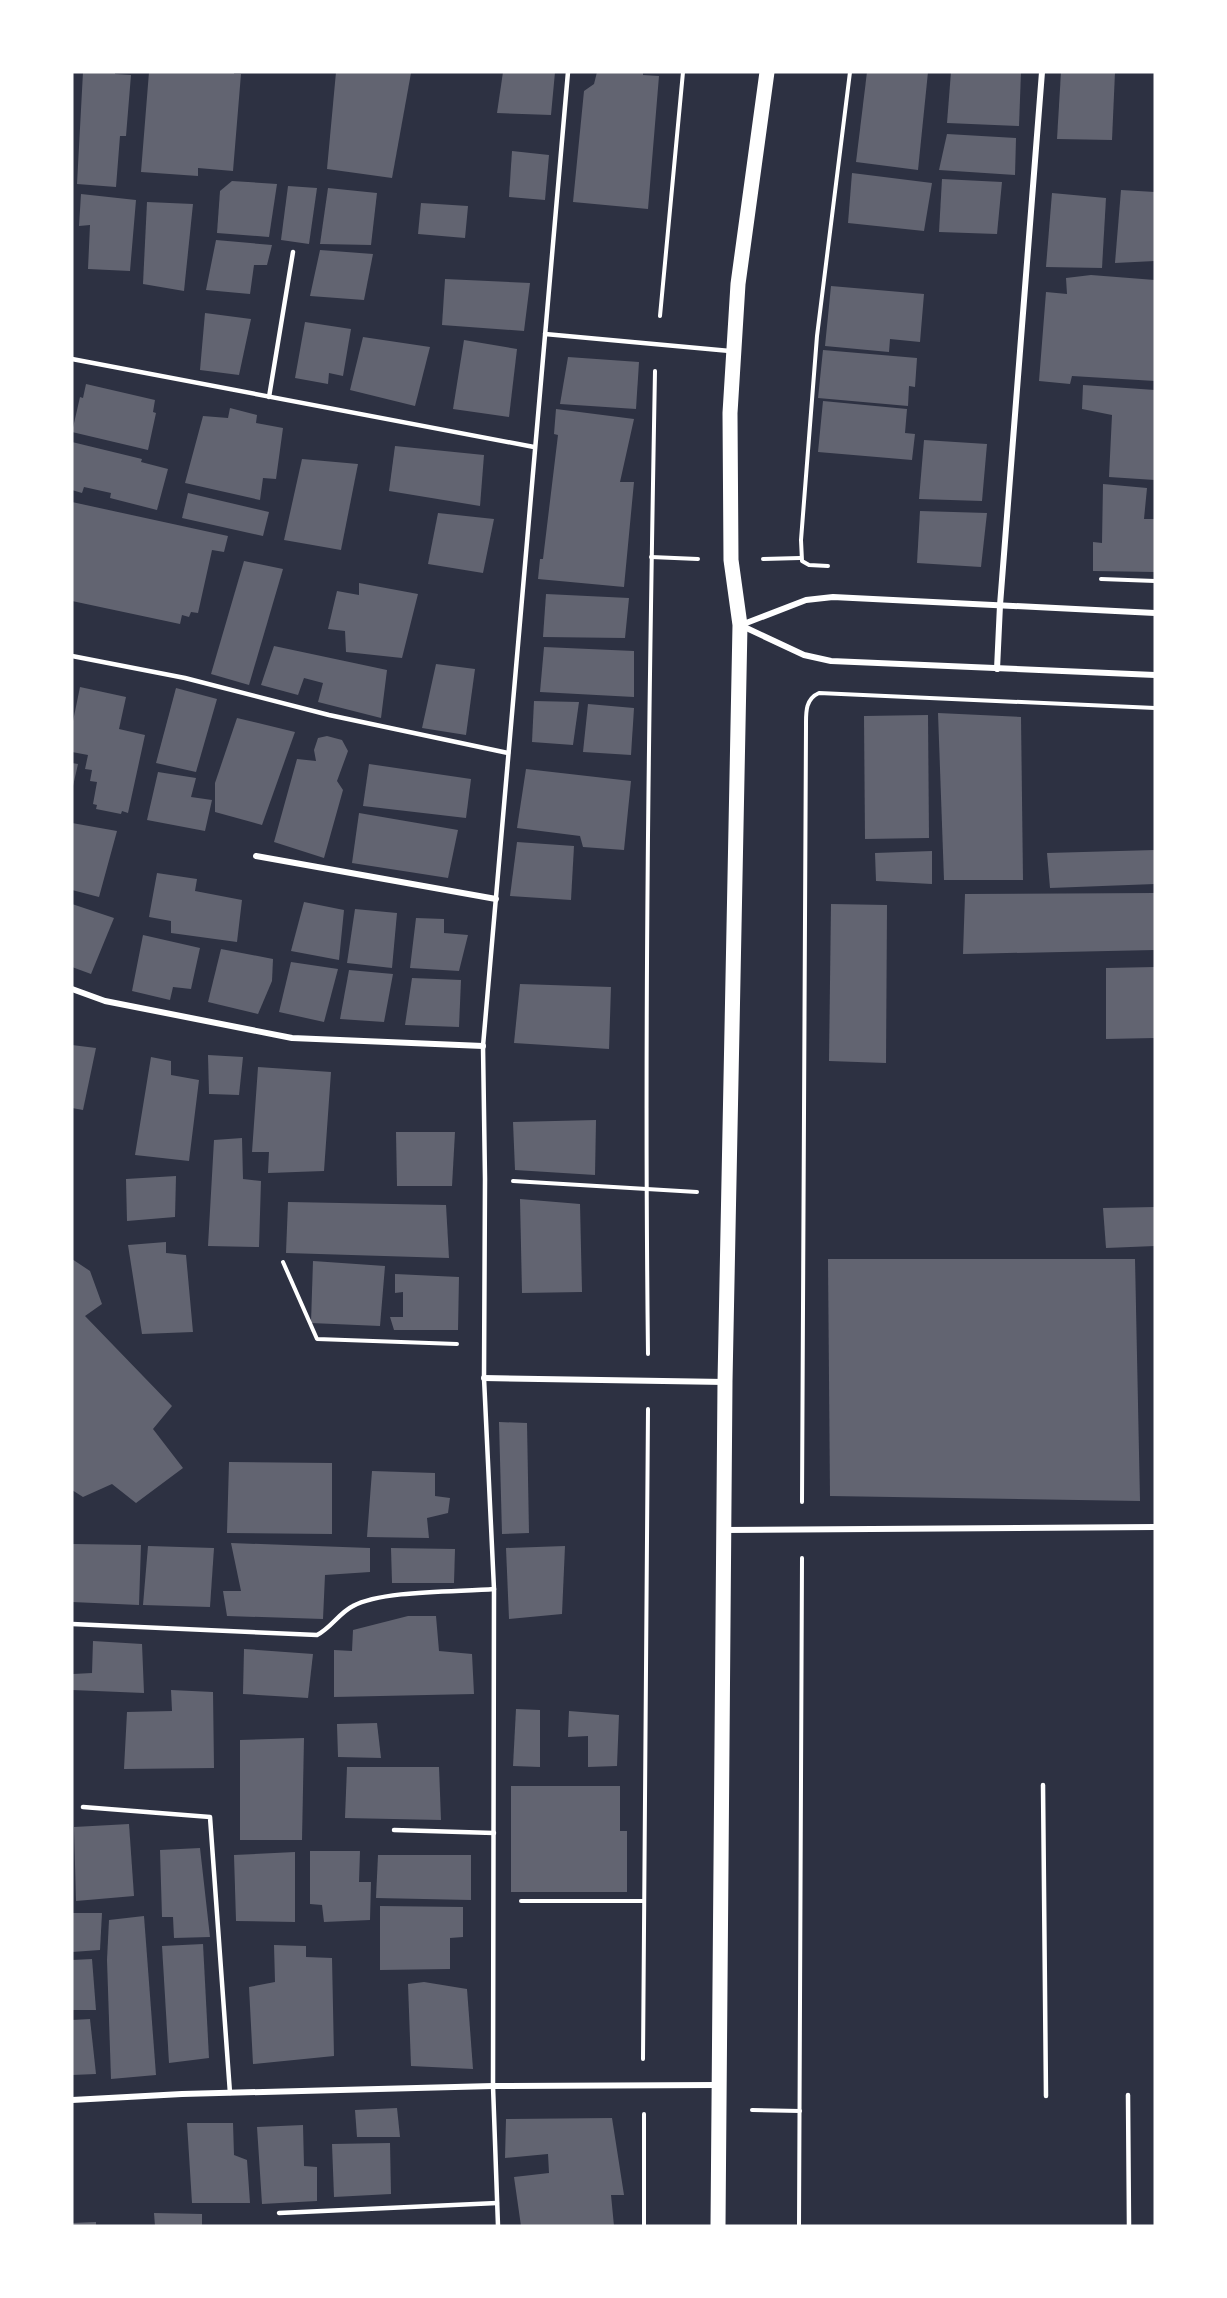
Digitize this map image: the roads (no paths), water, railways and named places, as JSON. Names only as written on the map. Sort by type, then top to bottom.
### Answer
[{"type":"main road","points":[[718,2226],[725,1382],[740,625],[731,560],[730,413],[738,284],[767,72]]},
{"type":"street","points":[[997,669],[1000,605],[1042,72]]},
{"type":"street","points":[[740,625],[814,598],[833,597],[1155,613]]},
{"type":"street","points":[[740,625],[804,655],[831,661],[1155,675]]},
{"type":"street","points":[[256,856],[496,900]]},
{"type":"street","points":[[72,989],[105,1001],[292,1038],[483,1046]]},
{"type":"street","points":[[484,1378],[725,1382]]},
{"type":"street","points":[[724,1530],[1155,1527]]},
{"type":"street","points":[[72,2100],[493,2086],[718,2085]]},
{"type":"lane","points":[[498,2226],[493,2086],[494,1589],[484,1378],[483,1046],[568,72]]},
{"type":"lane","points":[[269,397],[293,252]]},
{"type":"lane","points":[[544,334],[734,351]]},
{"type":"lane","points":[[72,358],[534,447]]},
{"type":"lane","points":[[72,656],[184,678],[329,715],[508,753]]},
{"type":"lane","points":[[72,1624],[317,1635],[329,1629],[351,1607],[376,1597],[494,1589]]},
{"type":"lane","points":[[1043,1785],[1046,2096]]},
{"type":"lane","points":[[83,1807],[210,1817],[230,2093]]},
{"type":"lane","points":[[394,1830],[494,1833]]},
{"type":"lane","points":[[1128,2095],[1129,2226]]},
{"type":"lane","points":[[279,2213],[497,2203]]}]
